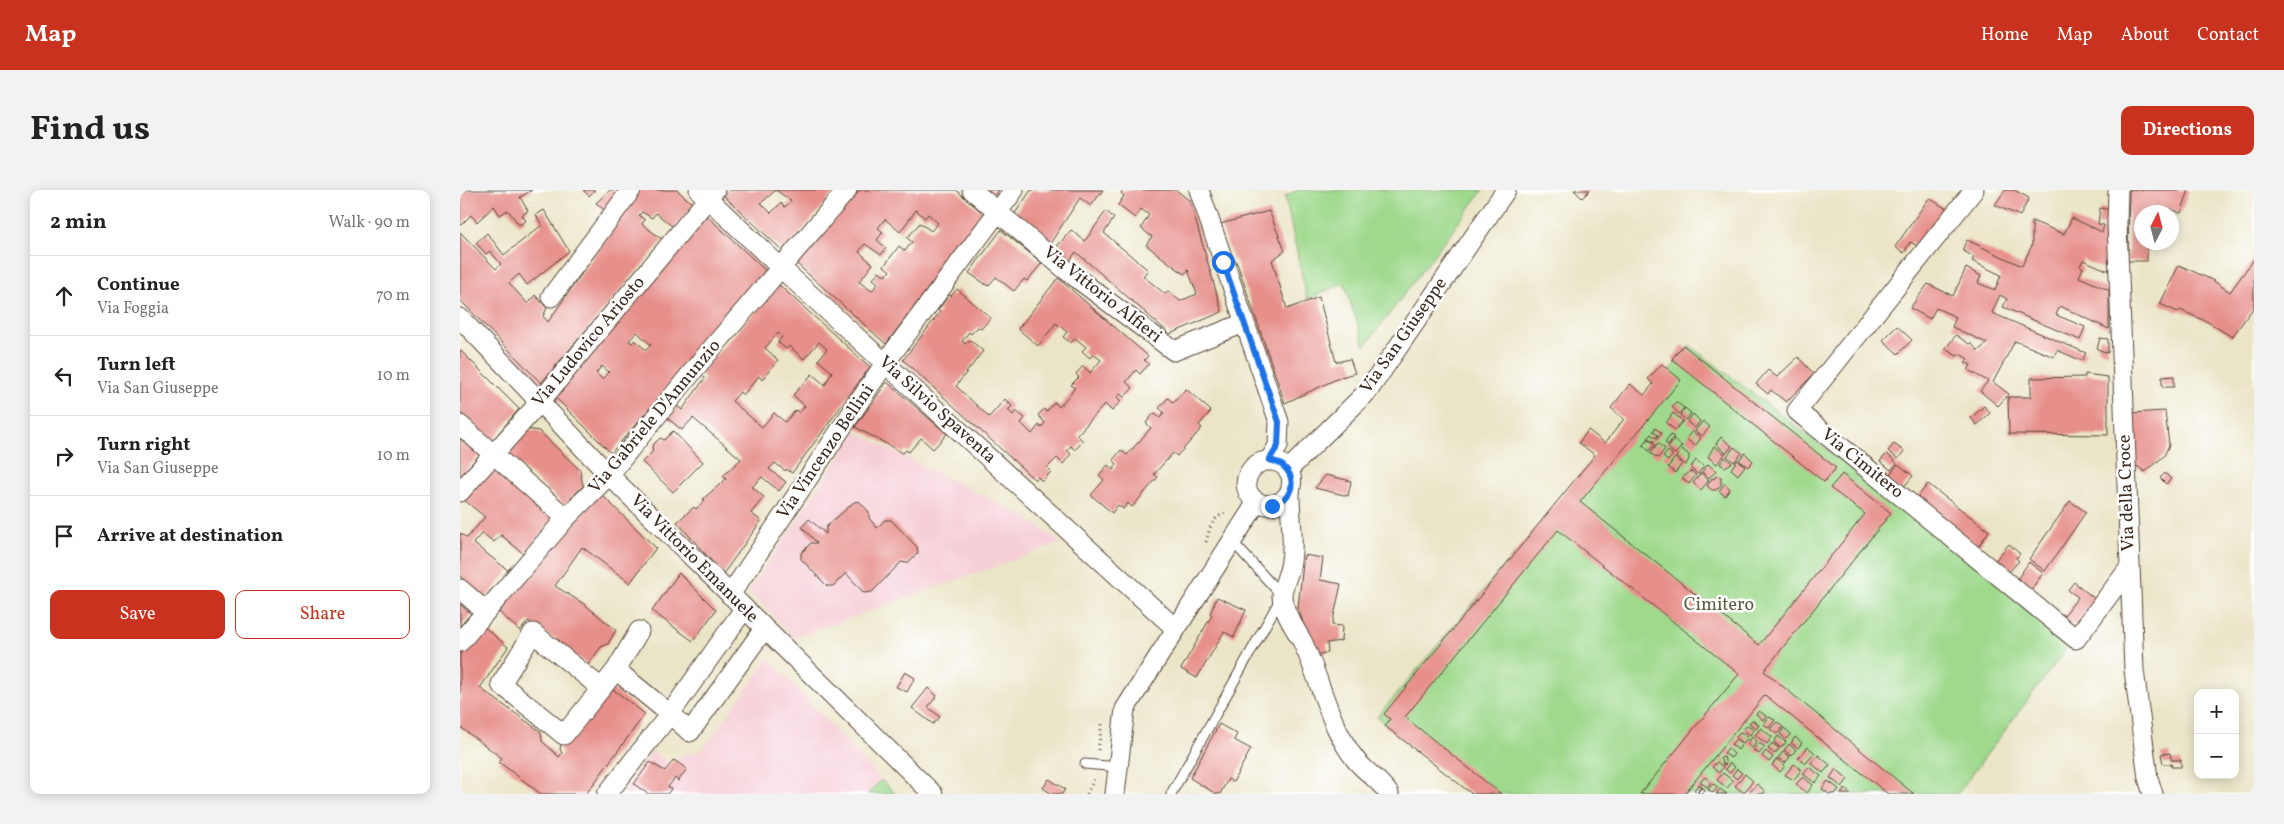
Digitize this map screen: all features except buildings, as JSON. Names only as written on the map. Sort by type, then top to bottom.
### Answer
[{"type":"street","points":[[551,298],[631,190]]},
{"type":"street","name":"Via Gabriele D'Annunzio","points":[[460,642],[566,518],[610,475],[697,366],[847,190]]},
{"type":"street","name":"Via Vittorio Alfieri","points":[[972,190],[1066,270],[1174,351],[1244,324]]},
{"type":"street","name":"Via Vincenzo Bellini","points":[[730,595],[885,363],[1014,190]]},
{"type":"street","points":[[1199,190],[1279,422],[1278,446],[1269,460],[1256,465],[1247,476],[1248,491],[1257,502],[1272,506],[1279,503],[1290,492]]},
{"type":"street","name":"Via San Giuseppe","points":[[1288,470],[1368,391],[1506,190]]},
{"type":"street","name":"Via Cimitero","points":[[1974,190],[1797,411],[2076,639],[2130,567]]},
{"type":"street","name":"Via della Croce","points":[[2118,190],[2117,223],[2134,670],[2148,778],[2153,794]]},
{"type":"street","name":"Via Silvio Spaventa","points":[[707,193],[781,268],[1176,629]]},
{"type":"street","name":"Via Ludovico Ariosto","points":[[460,492],[539,403],[707,193]]},
{"type":"street","name":"Via Vittorio Emanuele","points":[[460,318],[539,403],[610,475],[933,794]]},
{"type":"street","points":[[460,424],[566,518]]},
{"type":"street","points":[[1269,460],[1282,465],[1288,470],[1292,485],[1290,492],[1293,540],[1290,566],[1282,596],[1290,621],[1302,642],[1334,725],[1355,760],[1389,794]]},
{"type":"street","points":[[1115,794],[1125,709],[1257,502]]},
{"type":"street","points":[[460,589],[485,612]]},
{"type":"street","points":[[607,794],[670,714],[744,609]]},
{"type":"street","points":[[616,670],[690,732],[764,629]]},
{"type":"street","points":[[602,688],[533,633],[501,684],[564,735],[602,688],[616,670],[639,631]]},
{"type":"lane","points":[[1171,794],[1282,596],[1232,541]]},
{"type":"lane","points":[[1085,764],[1118,767]]},
{"type":"path","points":[[1087,794],[1095,777]]},
{"type":"shaded area","points":[[856,432],[1027,518],[1061,543],[794,638],[749,591]]},
{"type":"shaded area","points":[[769,658],[881,780],[868,794],[621,794],[652,751],[672,766],[681,755],[702,751]]},
{"type":"green space","points":[[1298,190],[1483,190],[1365,346],[1344,283],[1307,299],[1285,196]]},
{"type":"green space","name":"Cimitero","points":[[1690,346],[2075,637],[1957,794],[1474,794],[1377,717]]},
{"type":"green space","points":[[881,780],[896,794],[868,794]]},
{"type":"route","points":[[1223,262],[1279,422],[1278,446],[1269,460],[1282,465],[1288,470],[1291,477],[1292,485],[1290,492],[1285,499],[1272,506]]}]
